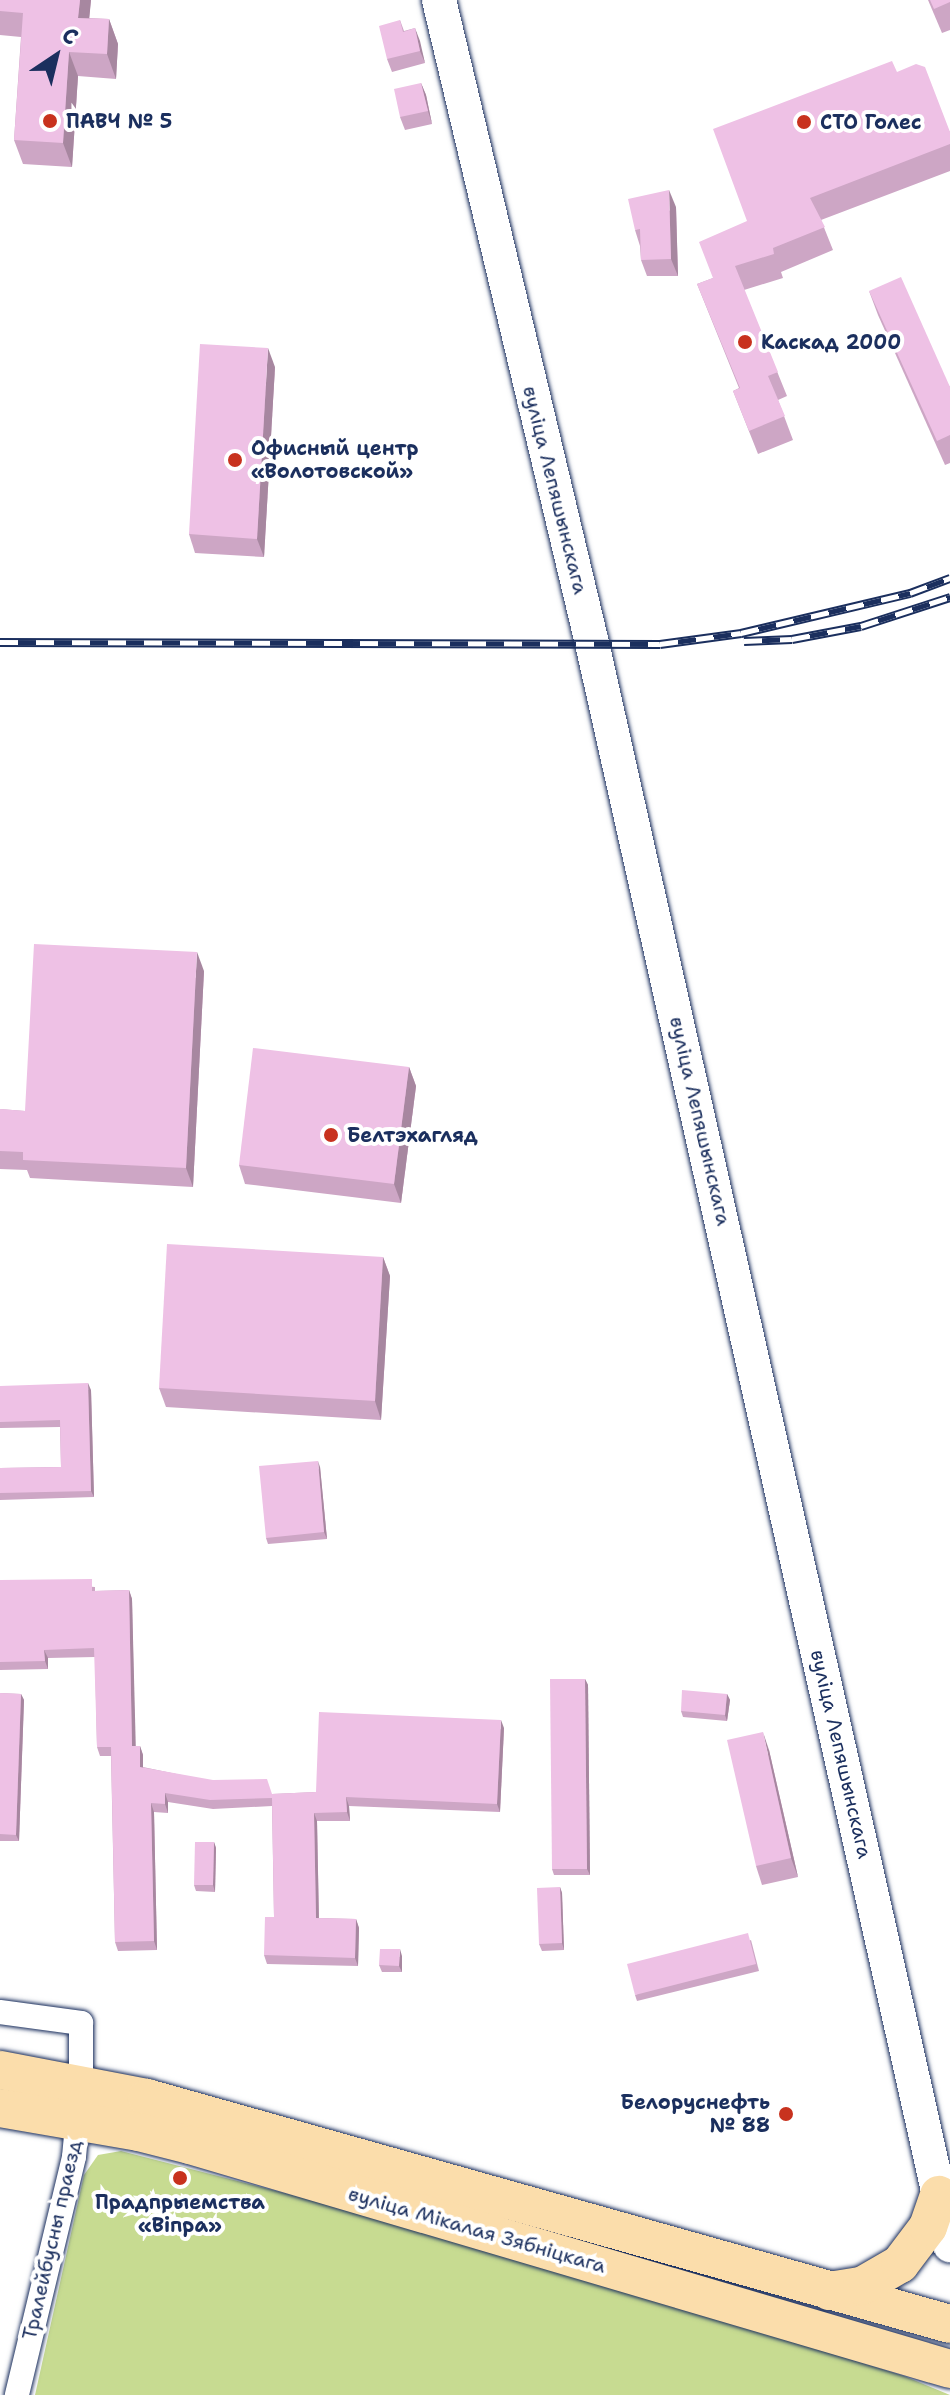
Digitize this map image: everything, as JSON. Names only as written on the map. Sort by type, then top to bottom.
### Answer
[{"type":"main road","name":"вуліца Лепяшынскага","points":[[439,0],[592,643],[950,2245]]},
{"type":"main road","name":"вуліца Мікалая Зябніцкага","points":[[0,2070],[190,2145],[950,2369]]},
{"type":"main road","name":"вуліца Мікалая Зябніцкага","points":[[0,2108],[147,2098],[950,2324]]},
{"type":"main road","points":[[829,2291],[862,2286],[900,2264],[928,2227],[939,2195]]},
{"type":"street","name":"Тралейбусны праезд","points":[[0,2012],[81,2023],[80,2102],[74,2157],[17,2395]]},
{"type":"green space","points":[[121,2151],[408,2225],[904,2376],[950,2395],[35,2395],[84,2175],[98,2155]]},
{"type":"building","points":[[0,0],[80,0],[78,18],[109,19],[107,54],[69,52],[63,143],[14,140],[23,13],[0,11]]},
{"type":"building","points":[[930,0],[950,0],[950,2],[934,9]]},
{"type":"building","points":[[400,20],[403,32],[415,28],[420,51],[387,59],[379,26]]},
{"type":"building","points":[[892,61],[897,72],[916,64],[925,67],[950,132],[950,144],[810,198],[825,227],[773,248],[774,254],[735,266],[778,372],[768,376],[785,416],[749,431],[733,391],[740,388],[697,284],[713,278],[699,242],[747,221],[713,129]]},
{"type":"building","points":[[421,83],[428,111],[400,117],[394,89]]},
{"type":"building","points":[[669,190],[671,259],[641,260],[640,229],[635,230],[628,199]]},
{"type":"building","points":[[901,277],[950,387],[950,435],[937,441],[869,291]]},
{"type":"building","name":"Офисный центр «Волотовской»","points":[[200,344],[268,348],[257,539],[189,534]]},
{"type":"building","points":[[34,944],[197,952],[186,1168],[23,1160],[23,1152],[0,1151],[0,1109],[25,1111]]},
{"type":"building","name":"Белтэхагляд","points":[[253,1048],[409,1067],[394,1184],[239,1165]]},
{"type":"building","points":[[167,1244],[383,1257],[375,1401],[159,1388]]},
{"type":"building","points":[[88,1383],[91,1491],[0,1493],[0,1468],[61,1467],[60,1420],[0,1422],[0,1386]]},
{"type":"building","points":[[318,1461],[324,1532],[266,1538],[259,1466]]},
{"type":"building","points":[[92,1579],[92,1591],[129,1590],[132,1746],[140,1746],[140,1767],[213,1780],[267,1779],[272,1794],[316,1792],[319,1712],[501,1720],[497,1804],[346,1797],[347,1812],[314,1813],[316,1918],[356,1919],[355,1958],[264,1955],[265,1917],[274,1917],[272,1798],[210,1800],[165,1793],[165,1804],[151,1803],[154,1941],[115,1942],[111,1747],[97,1747],[94,1648],[44,1650],[45,1661],[0,1662],[0,1580]]},
{"type":"building","points":[[550,1679],[585,1679],[587,1869],[552,1869]]},
{"type":"building","points":[[682,1690],[727,1694],[725,1715],[681,1711]]},
{"type":"building","points":[[0,1693],[21,1694],[16,1835],[0,1834]]},
{"type":"building","points":[[763,1732],[791,1858],[756,1866],[727,1740]]},
{"type":"building","points":[[195,1842],[214,1842],[213,1885],[194,1885]]},
{"type":"building","points":[[560,1887],[562,1943],[539,1944],[537,1888]]},
{"type":"building","points":[[748,1933],[756,1964],[635,1995],[627,1964]]},
{"type":"building","points":[[380,1949],[400,1949],[399,1966],[379,1965]]},
{"type":"railway","points":[[0,642],[660,644],[741,633],[910,593],[950,578]]},
{"type":"railway","points":[[744,641],[792,639],[861,626],[950,597]]},
{"type":"place","name":"ПАВЧ № 5","points":[[50,121]]},
{"type":"place","name":"СТО Голес","points":[[804,122]]},
{"type":"place","name":"Каскад 2000","points":[[745,342]]},
{"type":"place","name":"Офисный центр «Волотовской»","points":[[235,460]]},
{"type":"place","name":"Белтэхагляд","points":[[331,1135]]},
{"type":"place","name":"Белоруснефть № 88","points":[[786,2114]]},
{"type":"place","name":"Прадпрыемства «Віпра»","points":[[180,2178]]}]
